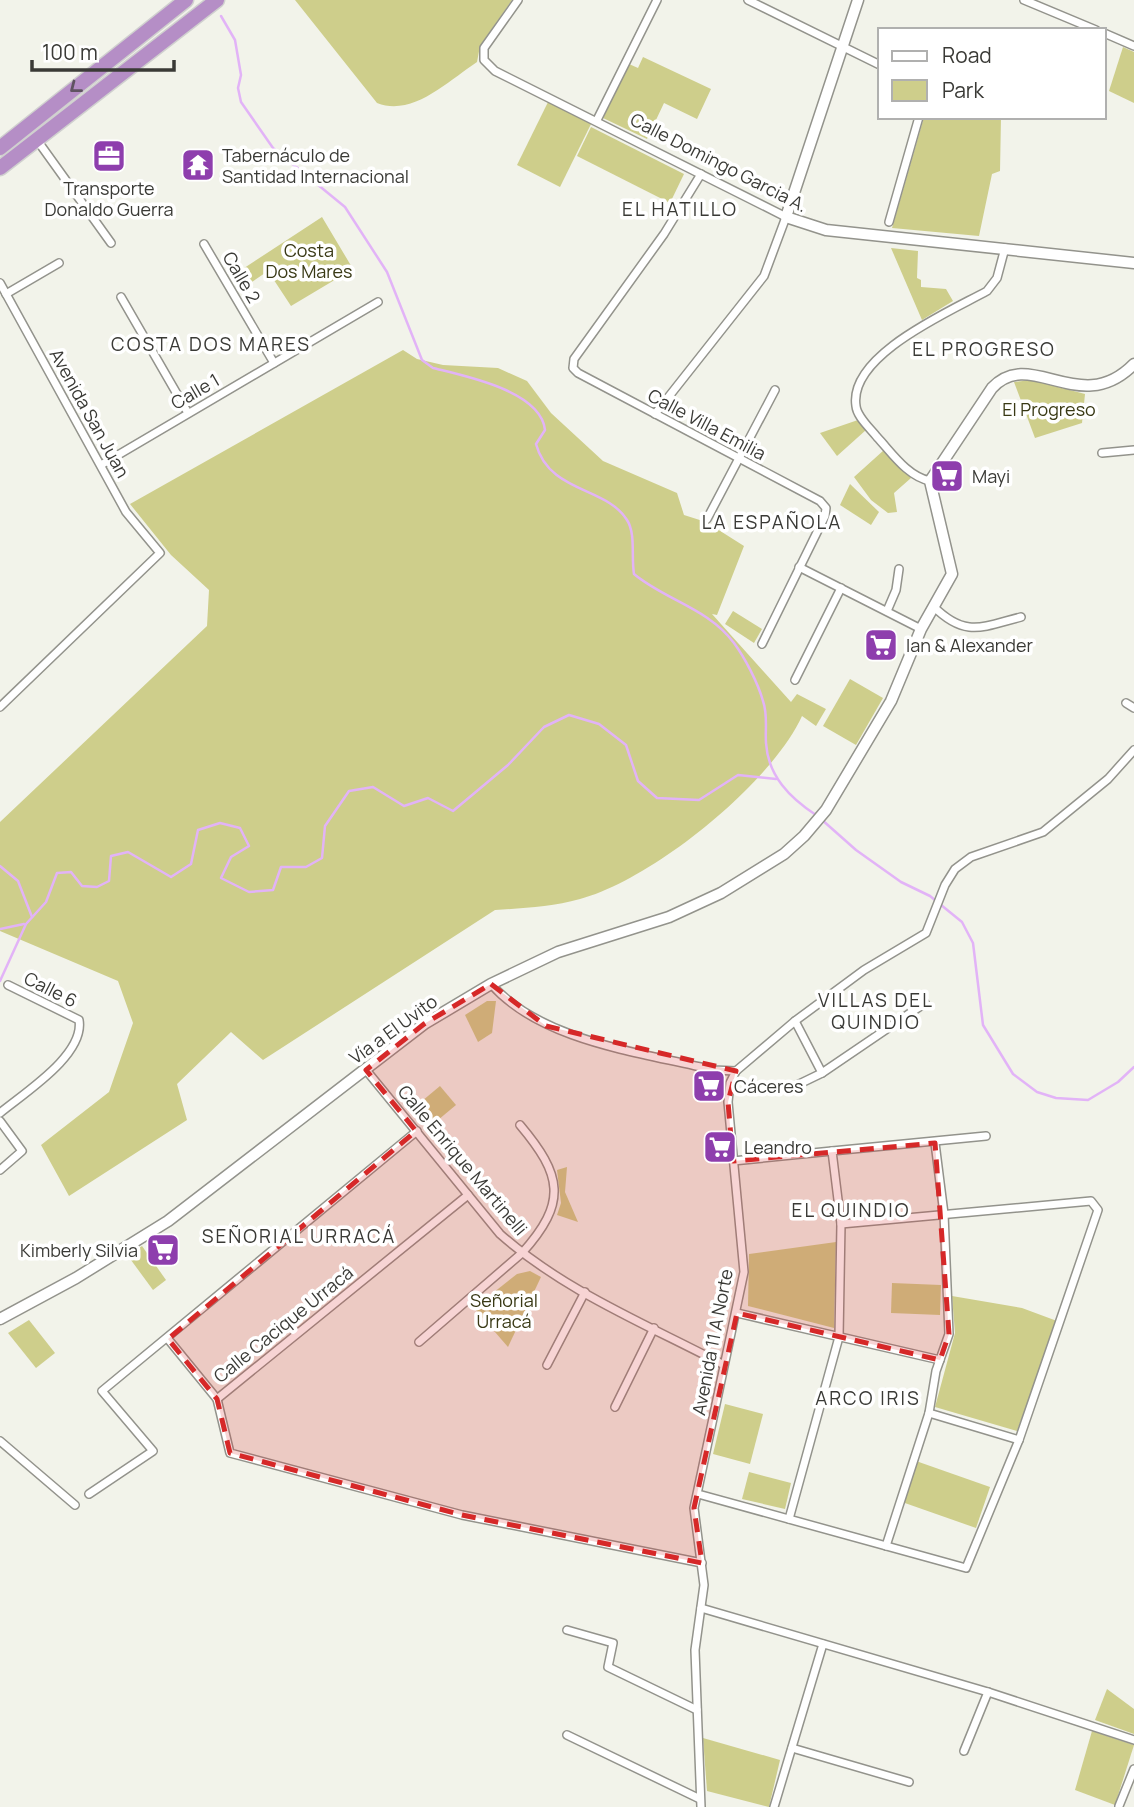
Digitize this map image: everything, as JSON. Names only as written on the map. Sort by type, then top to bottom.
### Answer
[{"type":"highway","points":[[0,150],[186,0]]},
{"type":"highway","points":[[0,168],[217,0]]},
{"type":"highway","points":[[0,150],[11,150],[50,120],[77,107]]},
{"type":"street","name":"Calle Domingo Garcia A.","points":[[518,0],[484,48],[484,60],[495,71],[786,217],[813,228],[1134,262]]},
{"type":"street","points":[[597,120],[657,0]]},
{"type":"street","points":[[748,0],[878,64]]},
{"type":"street","points":[[655,414],[764,276],[858,0]]},
{"type":"street","points":[[1024,0],[1091,28]]},
{"type":"street","points":[[1106,34],[1134,46]]},
{"type":"street","points":[[889,222],[918,119]]},
{"type":"street","points":[[36,140],[111,243]]},
{"type":"street","name":"Calle Villa Emilia","points":[[701,174],[656,246],[574,359],[573,368],[737,459],[820,501],[826,508],[799,567]]},
{"type":"street","name":"Calle 2","points":[[204,244],[274,363]]},
{"type":"street","points":[[1005,248],[997,278],[987,291],[894,343],[866,373],[856,393],[856,409],[898,461],[921,479],[930,481],[992,388],[1008,375],[1034,375],[1089,387],[1105,385],[1134,364]]},
{"type":"street","points":[[6,294],[59,263]]},
{"type":"street","name":"Avenida San Juan","points":[[0,283],[126,512],[160,553],[0,707]]},
{"type":"street","points":[[121,297],[188,413]]},
{"type":"street","name":"Calle 1","points":[[101,465],[378,302]]},
{"type":"street","points":[[707,519],[775,390]]},
{"type":"street","points":[[1102,453],[1134,450]]},
{"type":"street","name":"Vía a El Uvito","points":[[0,1319],[76,1278],[168,1221],[424,1024],[491,984],[551,954],[669,917],[721,893],[774,860],[804,836],[826,810],[891,701],[921,629],[952,574],[930,481]]},
{"type":"street","points":[[762,644],[799,567],[921,629]]},
{"type":"street","points":[[887,611],[896,590],[899,569]]},
{"type":"street","points":[[795,680],[841,588]]},
{"type":"street","points":[[933,606],[946,619],[970,629],[1021,617]]},
{"type":"street","points":[[1126,703],[1134,708]]},
{"type":"street","points":[[491,984],[509,1001],[546,1026],[713,1069],[736,1071],[794,1021],[864,971],[926,933],[955,869],[971,857],[1043,832],[1108,779],[1134,750]]},
{"type":"street","name":"Calle 6","points":[[0,1113],[64,1060],[80,1028],[79,1020],[8,985]]},
{"type":"street","points":[[793,1087],[822,1073],[925,1003]]},
{"type":"street","points":[[794,1021],[822,1073]]},
{"type":"street","name":"Calle Enrique Martinelli","points":[[366,1070],[500,1234],[522,1253],[585,1292],[724,1365]]},
{"type":"street","name":"Avenida 11 A Norte","points":[[701,1803],[695,1650],[705,1586],[694,1508],[744,1272],[728,1102],[730,1083],[736,1071]]},
{"type":"street","points":[[0,1121],[22,1151],[0,1170]]},
{"type":"street","points":[[419,1342],[522,1253],[535,1239],[555,1204],[552,1172],[539,1147],[520,1125]]},
{"type":"street","points":[[89,1494],[153,1451],[102,1391],[417,1131]]},
{"type":"street","points":[[733,1161],[986,1136]]},
{"type":"street","points":[[886,1546],[929,1413],[940,1360],[949,1334],[944,1214],[936,1143]]},
{"type":"street","points":[[789,1519],[839,1337],[841,1224],[832,1151]]},
{"type":"street","name":"Calle Cacique Urracá","points":[[217,1399],[468,1195]]},
{"type":"street","points":[[698,1494],[966,1568],[1019,1440],[1098,1210],[1091,1201],[841,1224]]},
{"type":"street","points":[[547,1365],[585,1292]]},
{"type":"street","points":[[737,1313],[940,1360]]},
{"type":"street","points":[[615,1407],[654,1328]]},
{"type":"street","points":[[168,1339],[217,1399],[230,1453],[462,1515],[702,1563]]},
{"type":"street","points":[[929,1413],[1019,1440]]},
{"type":"street","points":[[0,1440],[75,1505]]},
{"type":"street","points":[[701,1608],[988,1692],[1134,1740]]},
{"type":"street","points":[[568,1630],[613,1643],[608,1667],[697,1710]]},
{"type":"street","points":[[774,1807],[823,1644]]},
{"type":"street","points":[[964,1751],[988,1692]]},
{"type":"street","points":[[568,1735],[701,1803]]},
{"type":"street","points":[[792,1748],[909,1782]]},
{"type":"street","points":[[1119,1806],[1134,1769]]},
{"type":"highlighted area","points":[[491,984],[546,1026],[736,1071],[728,1102],[733,1161],[935,1143],[949,1334],[940,1360],[737,1313],[694,1508],[702,1563],[462,1515],[230,1453],[217,1399],[168,1339],[416,1131],[366,1070],[424,1024]]},
{"type":"green space","points":[[295,0],[512,0],[480,46],[477,62],[430,95],[404,105],[390,106],[377,103]]},
{"type":"green space","points":[[1123,47],[1134,52],[1134,103],[1109,91]]},
{"type":"green space","points":[[643,57],[711,89],[697,119],[664,103],[647,139],[603,118],[629,64],[638,68]]},
{"type":"green space","points":[[550,98],[593,120],[560,187],[517,165]]},
{"type":"green space","points":[[923,119],[1001,119],[1000,171],[992,174],[979,236],[892,228]]},
{"type":"green space","name":"EL HATILLO","points":[[591,127],[684,174],[670,203],[577,156]]},
{"type":"green space","name":"Costa Dos Mares","points":[[322,217],[353,269],[291,306],[268,271],[243,288],[235,274]]},
{"type":"green space","points":[[891,248],[918,251],[917,278],[921,280],[921,287],[946,289],[953,301],[922,320]]},
{"type":"green space","points":[[403,350],[417,359],[443,365],[498,368],[527,381],[551,413],[603,461],[677,493],[684,515],[706,522],[744,546],[717,615],[712,614],[791,702],[797,694],[826,709],[816,726],[802,716],[787,743],[737,799],[674,851],[641,872],[580,899],[495,910],[263,1060],[231,1032],[177,1084],[187,1120],[69,1196],[41,1145],[109,1092],[133,1023],[118,981],[0,931],[0,822],[207,626],[209,590],[171,555],[130,504]]},
{"type":"green space","name":"El Progreso","points":[[1031,380],[1085,394],[1082,423],[1035,438],[1014,382]]},
{"type":"green space","points":[[858,420],[866,430],[837,456],[820,433]]},
{"type":"green space","points":[[884,450],[911,478],[894,493],[897,512],[888,513],[871,500],[854,477]]},
{"type":"green space","name":"LA ESPAÑOLA","points":[[850,484],[879,512],[871,525],[840,505]]},
{"type":"green space","points":[[733,611],[762,629],[754,643],[725,624]]},
{"type":"green space","points":[[850,679],[883,698],[856,745],[823,726]]},
{"type":"green space","points":[[487,1001],[496,1001],[492,1033],[478,1042],[465,1015]]},
{"type":"green space","points":[[440,1086],[456,1105],[432,1125],[416,1106]]},
{"type":"green space","points":[[567,1167],[565,1192],[578,1222],[557,1215],[561,1203],[557,1170]]},
{"type":"green space","points":[[836,1242],[834,1328],[748,1306],[749,1254]]},
{"type":"green space","points":[[142,1246],[166,1280],[153,1290],[128,1256]]},
{"type":"green space","name":"Señorial Urracá","points":[[530,1271],[541,1277],[508,1347],[474,1308],[517,1274]]},
{"type":"green space","points":[[892,1283],[941,1285],[940,1315],[891,1313]]},
{"type":"green space","points":[[952,1296],[1022,1308],[1057,1321],[1017,1431],[935,1407],[955,1333]]},
{"type":"green space","points":[[29,1320],[55,1353],[36,1368],[8,1333]]},
{"type":"green space","points":[[725,1404],[763,1414],[750,1464],[713,1454]]},
{"type":"green space","points":[[916,1461],[990,1487],[976,1528],[902,1502]]},
{"type":"green space","points":[[749,1472],[791,1483],[785,1509],[742,1499]]},
{"type":"green space","points":[[1107,1689],[1134,1709],[1134,1734],[1095,1720]]},
{"type":"green space","points":[[1092,1731],[1134,1745],[1115,1805],[1075,1790]]},
{"type":"green space","points":[[703,1738],[780,1760],[769,1807],[707,1791]]},
{"type":"waterway","points":[[221,16],[235,40],[241,75],[238,88],[241,102],[273,148],[345,207],[387,272],[422,360],[433,368],[500,387],[530,405],[540,416],[545,430],[536,444],[543,460],[553,472],[565,481],[606,501],[618,509],[627,520],[632,539],[634,574],[712,621],[734,643],[755,679],[765,706],[766,743],[771,766],[789,793],[816,815]]},
{"type":"waterway","points":[[0,981],[26,924],[46,902],[57,873],[71,872],[82,886],[97,887],[109,881],[111,856],[128,852],[171,877],[191,864],[198,830],[220,823],[240,828],[249,846],[231,857],[221,878],[249,892],[273,890],[281,867],[306,867],[322,858],[325,826],[349,791],[373,787],[404,806],[428,798],[453,811],[508,765],[544,727],[569,715],[599,724],[626,745],[638,781],[657,798],[699,800],[738,775],[776,779]]},
{"type":"waterway","points":[[821,819],[856,850],[901,882],[930,896],[962,922],[973,943],[983,1025],[1013,1074],[1037,1092],[1056,1098],[1088,1100],[1118,1082],[1134,1067]]},
{"type":"waterway","points":[[0,866],[18,881],[32,917]]},
{"type":"waterway","points":[[0,929],[24,924]]},
{"type":"place","name":"Transporte Donaldo Guerra","points":[[109,156]]},
{"type":"place","name":"Tabernáculo de Santidad Internacional","points":[[198,165]]},
{"type":"place","name":"Mayi","points":[[947,476]]},
{"type":"place","name":"Ian & Alexander","points":[[881,645]]},
{"type":"place","name":"Cáceres","points":[[709,1086]]},
{"type":"place","name":"Leandro","points":[[720,1147]]},
{"type":"place","name":"Kimberly Silvia","points":[[163,1250]]},
{"type":"district","name":"EL HATILLO","points":[[680,209]]},
{"type":"district","name":"COSTA DOS MARES","points":[[211,344]]},
{"type":"district","name":"EL PROGRESO","points":[[984,349]]},
{"type":"district","name":"LA ESPAÑOLA","points":[[772,522]]},
{"type":"district","name":"VILLAS DEL QUINDIO","points":[[876,1011]]},
{"type":"district","name":"EL QUINDIO","points":[[851,1210]]},
{"type":"district","name":"SEÑORIAL URRACÁ","points":[[299,1236]]},
{"type":"district","name":"ARCO IRIS","points":[[868,1398]]}]
